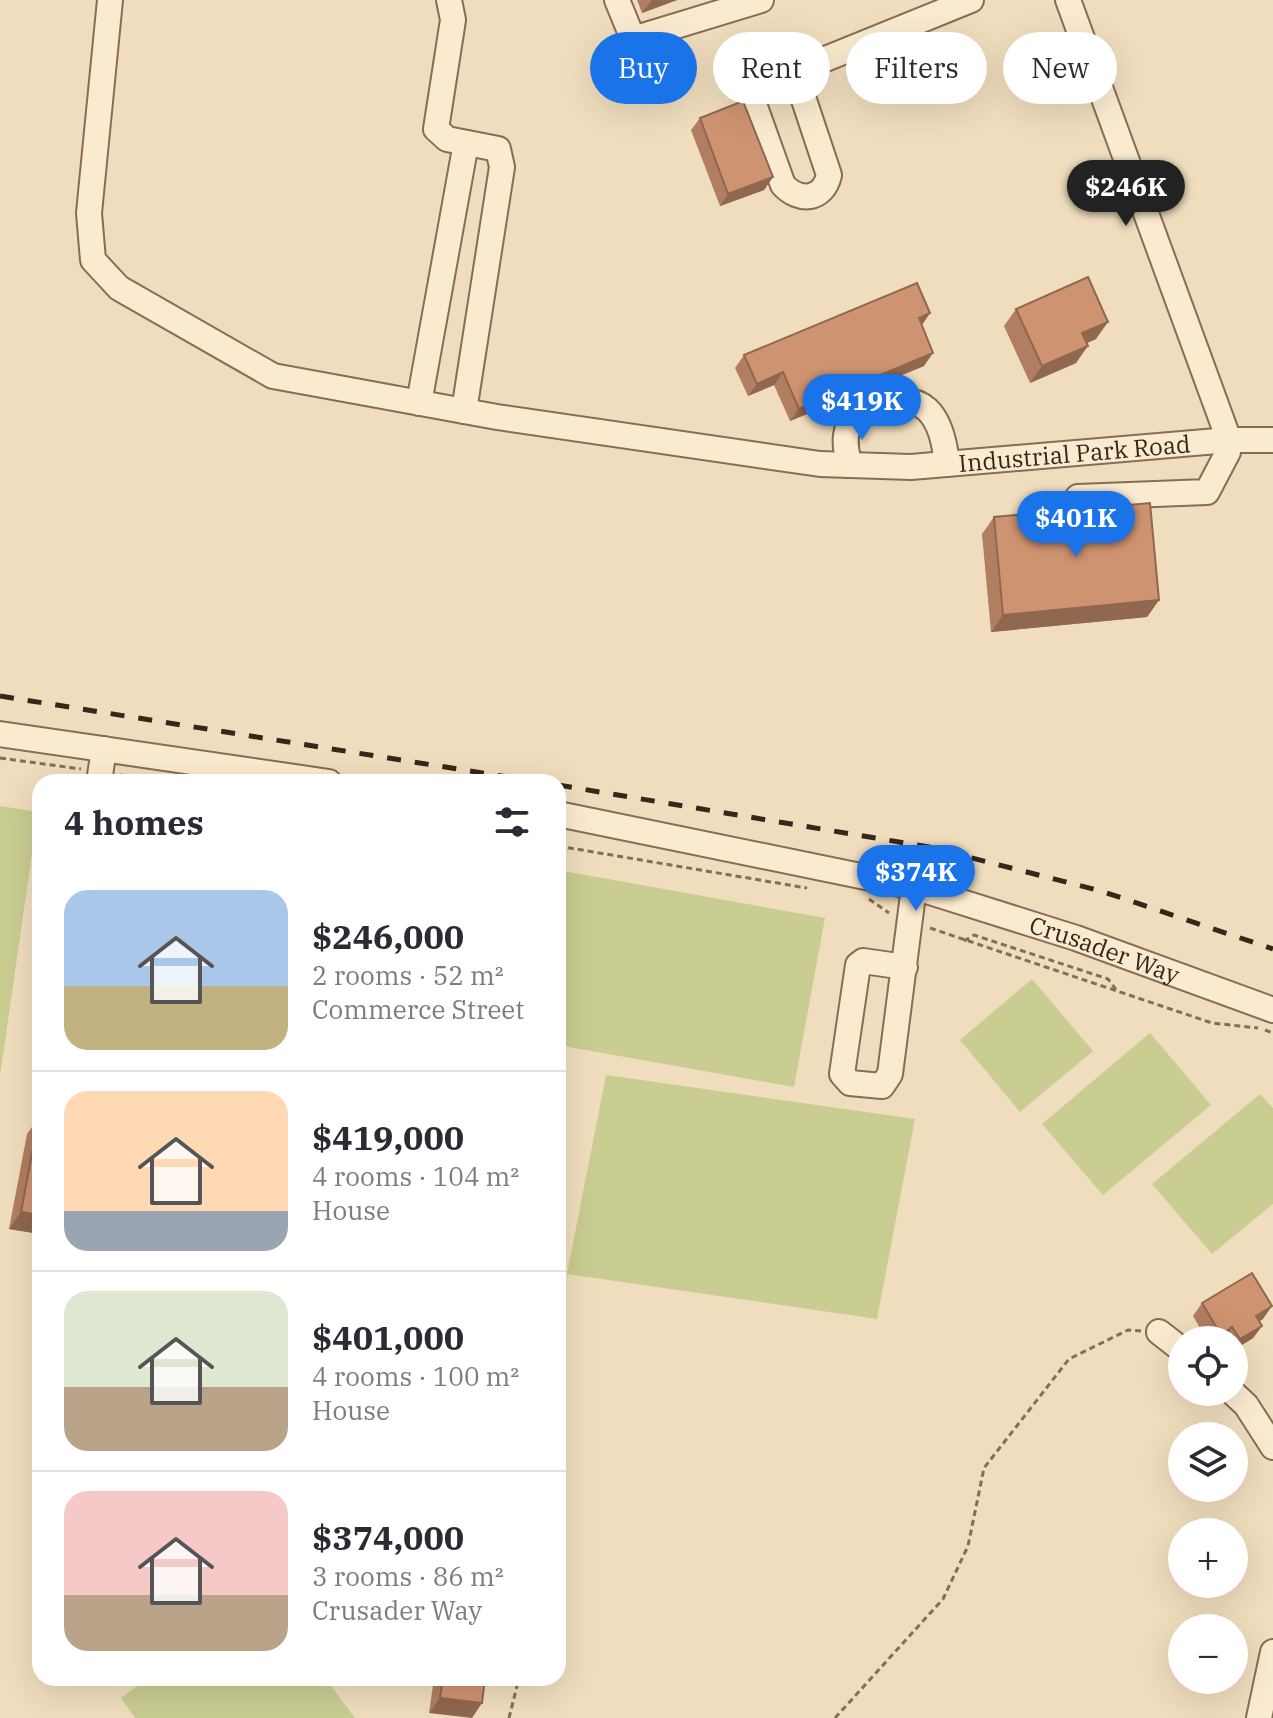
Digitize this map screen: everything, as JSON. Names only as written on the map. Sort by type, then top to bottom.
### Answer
[{"type":"street","name":"Industrial Park Road","points":[[110,0],[89,213],[93,260],[119,288],[273,376],[497,417],[820,464],[947,464],[1229,440],[1273,440]]},
{"type":"street","points":[[449,0],[453,20],[436,129],[447,139],[498,149],[502,167],[464,411]]},
{"type":"street","points":[[617,0],[633,39],[761,0]]},
{"type":"street","points":[[830,56],[971,0]]},
{"type":"street","points":[[1068,0],[1229,440],[1222,467],[1207,492],[1078,497]]},
{"type":"street","points":[[794,70],[829,175],[826,186],[816,196],[805,198],[793,195],[783,185],[749,90],[794,70]]},
{"type":"street","points":[[419,403],[466,143]]},
{"type":"street","points":[[849,465],[846,445],[851,421],[863,411],[899,399],[915,400],[934,417],[943,433],[947,464]]},
{"type":"street","points":[[0,734],[274,774]]},
{"type":"street","points":[[100,774],[104,749]]},
{"type":"street","name":"Crusader Way","points":[[566,816],[914,887],[1076,938],[1273,1010]]},
{"type":"street","points":[[905,967],[863,961],[858,965],[842,1074],[850,1083],[882,1086],[887,1080],[905,967],[912,921],[914,887]]},
{"type":"street","points":[[1159,1332],[1168,1339]]},
{"type":"street","points":[[1247,1406],[1273,1447]]},
{"type":"street","points":[[1259,1718],[1273,1652]]},
{"type":"path","points":[[566,847],[821,890]]},
{"type":"path","points":[[866,897],[892,916],[964,941],[1212,1023],[1273,1033]]},
{"type":"path","points":[[964,941],[974,935],[1108,979],[1117,991]]},
{"type":"path","points":[[835,1718],[943,1599],[968,1546],[984,1468],[1069,1359],[1128,1330],[1159,1332]]},
{"type":"path","points":[[509,1718],[517,1686]]},
{"type":"green space","points":[[0,806],[32,811],[32,854],[0,1076]]},
{"type":"green space","points":[[566,871],[825,918],[794,1087],[566,1046]]},
{"type":"green space","points":[[1032,979],[1093,1051],[1020,1112],[960,1040]]},
{"type":"green space","points":[[1150,1033],[1211,1105],[1103,1195],[1042,1124]]},
{"type":"green space","points":[[606,1075],[915,1119],[877,1319],[567,1274]]},
{"type":"green space","points":[[1260,1094],[1273,1108],[1273,1204],[1212,1254],[1152,1184]]},
{"type":"green space","points":[[137,1686],[331,1686],[355,1718],[135,1718],[121,1698]]},
{"type":"building","points":[[735,104],[744,104],[773,177],[728,194],[700,118]]},
{"type":"building","points":[[1088,277],[1108,322],[1082,333],[1088,346],[1042,366],[1016,309]]},
{"type":"building","points":[[917,283],[930,313],[919,318],[933,353],[799,409],[783,372],[757,384],[744,355]]},
{"type":"building","points":[[1150,503],[1159,600],[1003,615],[994,517]]},
{"type":"building","points":[[32,1154],[32,1214],[21,1212]]},
{"type":"building","points":[[1252,1273],[1272,1306],[1256,1316],[1262,1326],[1248,1334],[1248,1326],[1216,1326],[1202,1303]]},
{"type":"building","points":[[442,1686],[484,1686],[482,1703],[440,1698]]},
{"type":"railway","points":[[0,696],[489,774]]},
{"type":"railway","points":[[566,786],[929,847],[1101,891],[1273,949]]}]
